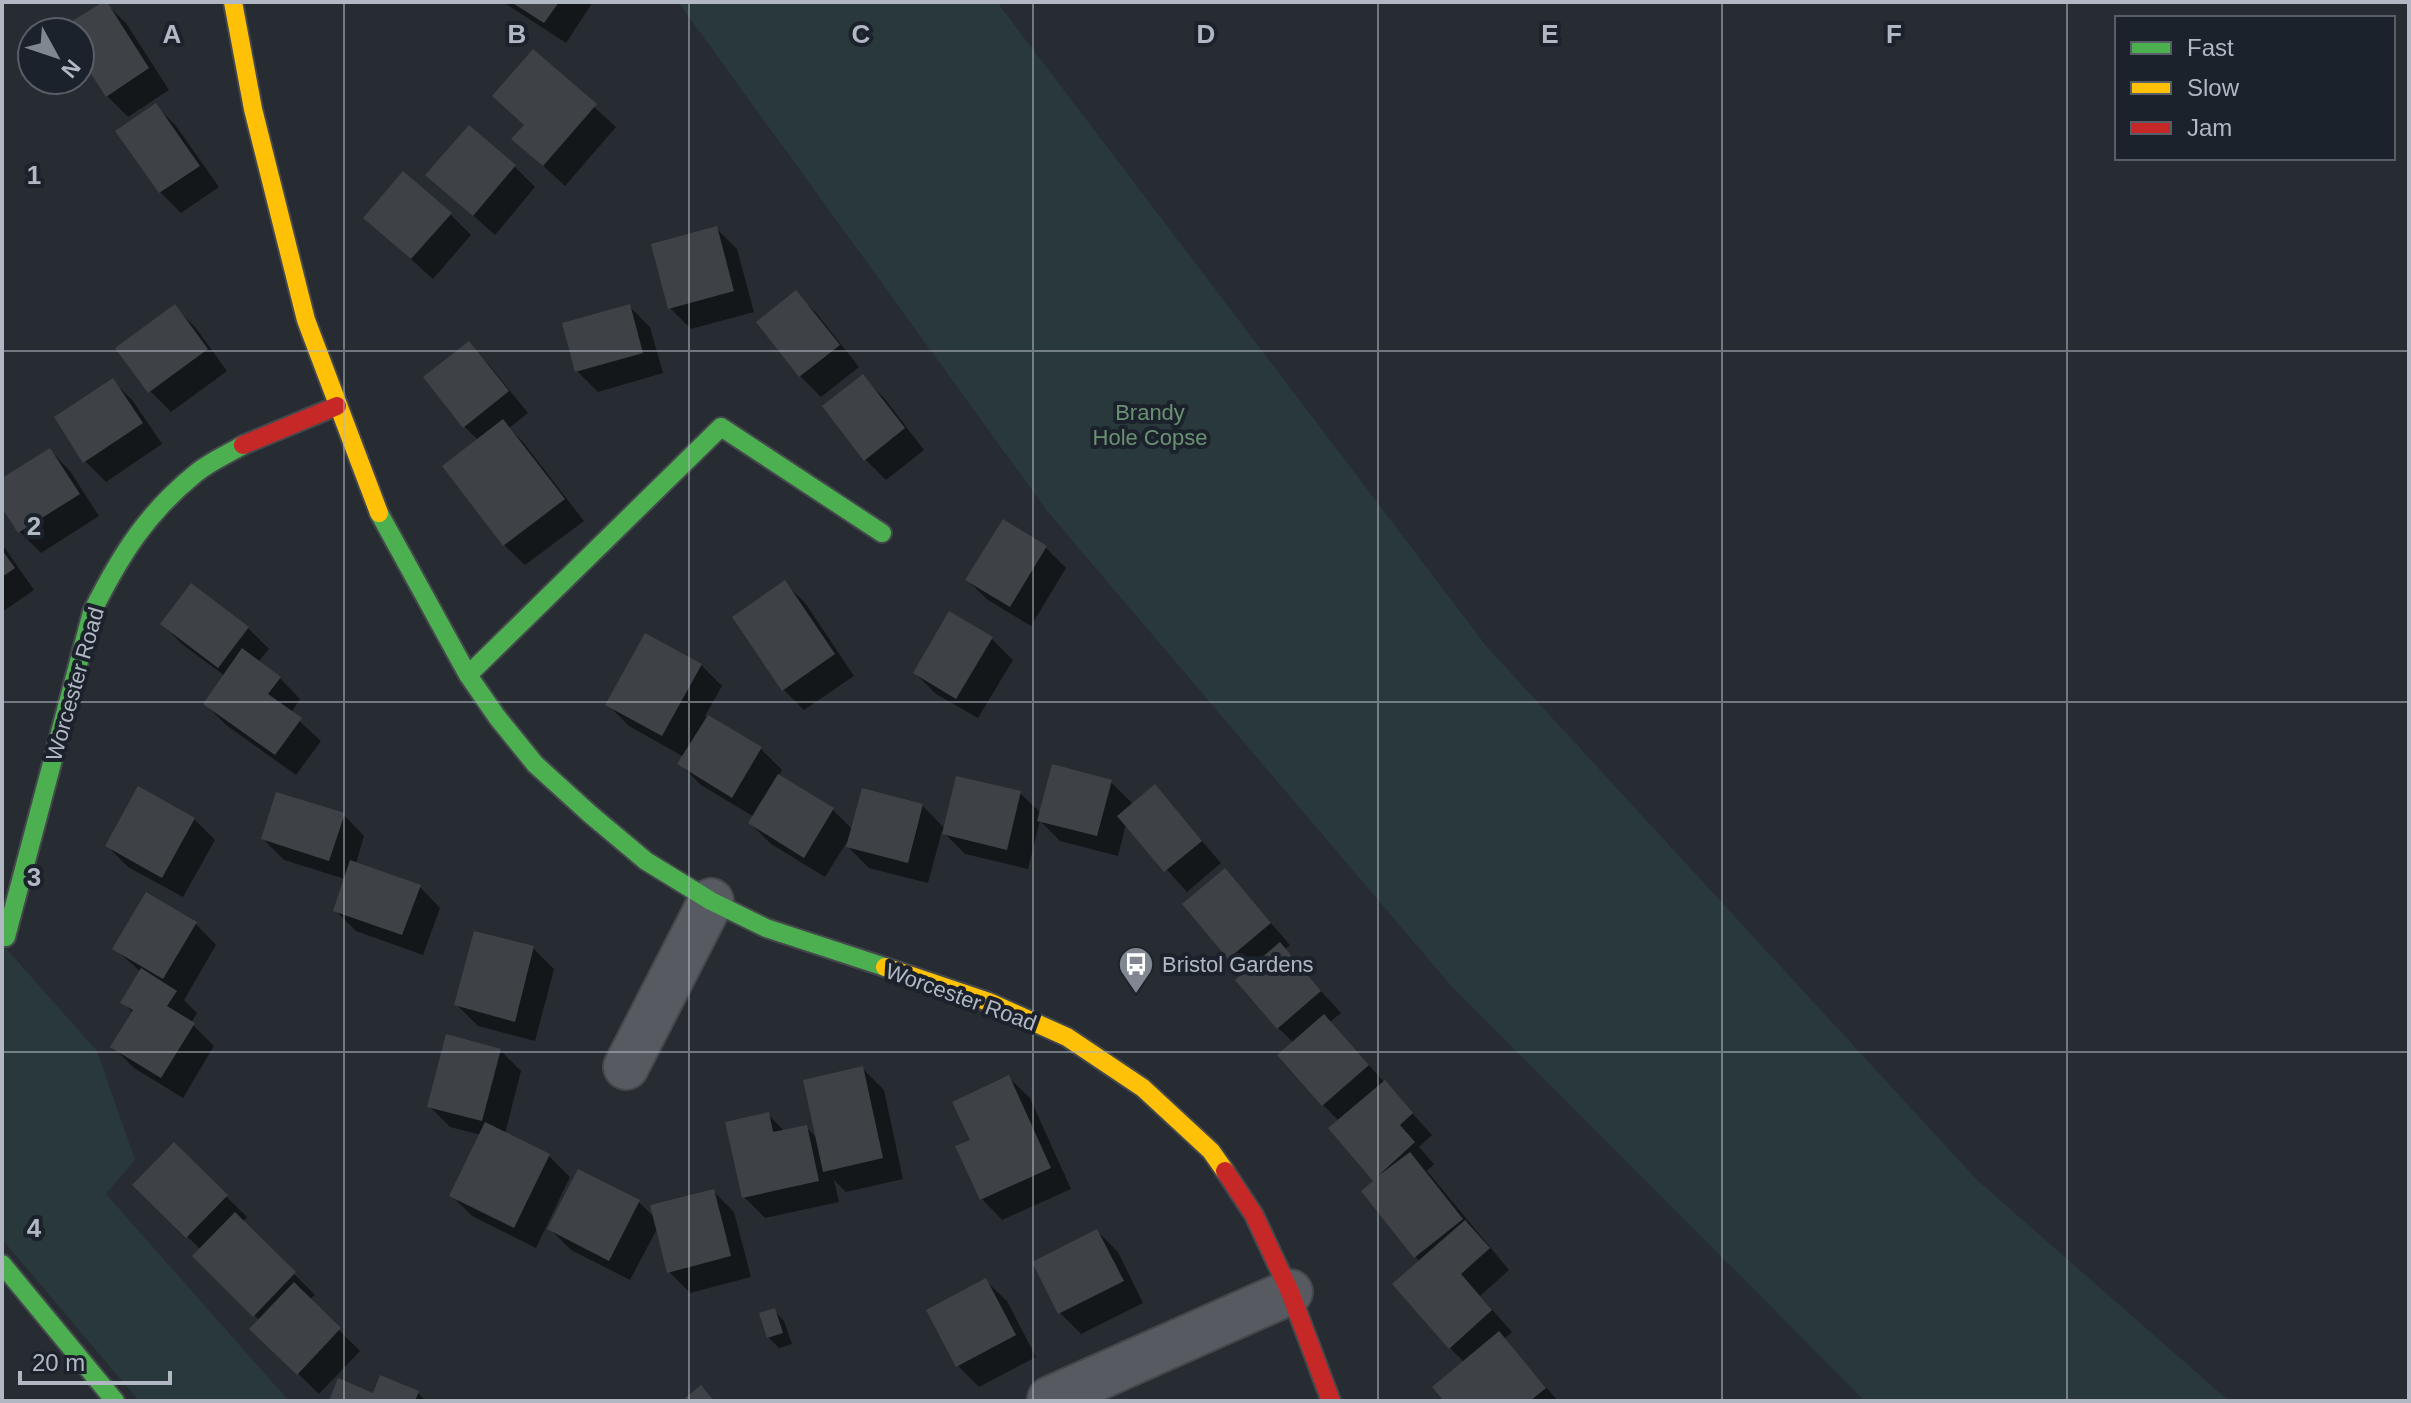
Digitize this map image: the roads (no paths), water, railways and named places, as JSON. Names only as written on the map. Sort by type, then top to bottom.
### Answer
[{"type":"street","name":"Worcester Road","points":[[233,2],[253,109],[286,246],[306,320],[337,406],[383,522],[468,675],[497,717],[535,764],[579,804],[646,861],[711,901],[766,928],[989,1002],[1067,1037],[1143,1088],[1211,1151],[1254,1215],[1290,1292],[1331,1401]]},
{"type":"street","name":"Worcester Road","points":[[6,937],[92,612],[117,562],[152,515],[197,472],[251,441],[337,406]]},
{"type":"street","points":[[468,675],[721,427],[882,533]]},
{"type":"street","points":[[626,1067],[711,901]]},
{"type":"street","points":[[2,1264],[115,1401]]},
{"type":"street","points":[[1050,1399],[1290,1292]]},
{"type":"place","name":"Bristol Gardens","points":[[1136,995]]},
{"type":"park label","name":"Brandy Hole Copse","points":[[1150,424]]}]
